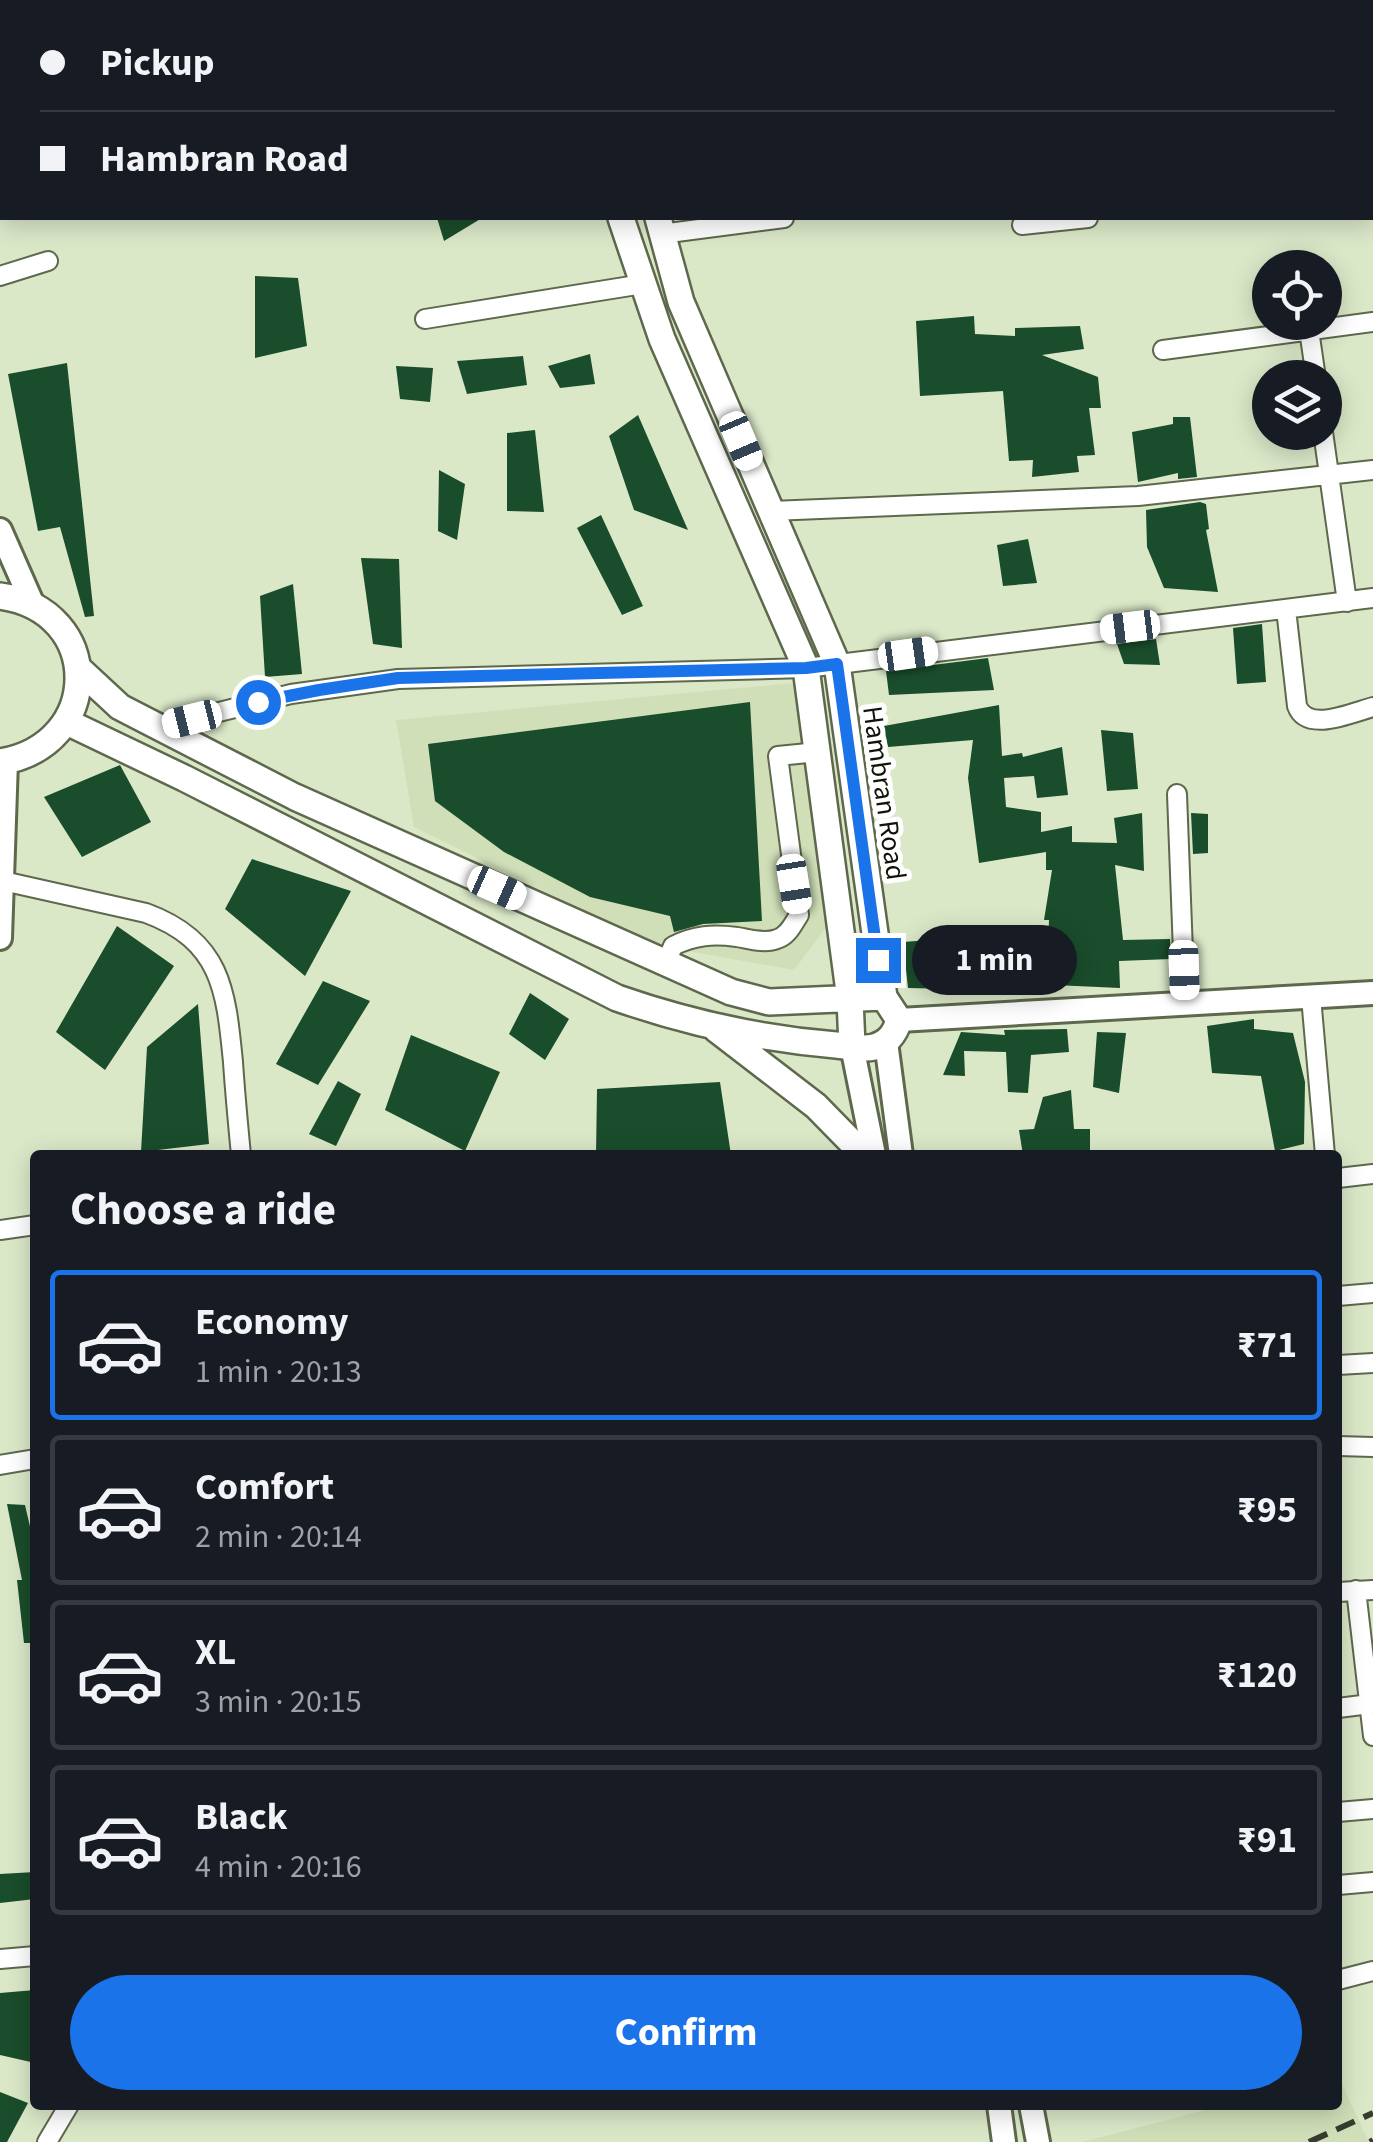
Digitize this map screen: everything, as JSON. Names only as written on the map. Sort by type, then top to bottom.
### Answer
[{"type":"main road","points":[[622,220],[662,339],[806,668],[850,999],[852,1046]]},
{"type":"main road","name":"Hambran Road","points":[[660,226],[681,302],[837,664],[892,1031]]},
{"type":"main road","points":[[0,596],[33,605],[55,621],[70,642],[78,668],[78,696],[67,722],[49,744],[24,757],[3,761]]},
{"type":"main road","points":[[78,668],[120,707],[294,797],[732,992],[769,1002],[884,997]]},
{"type":"main road","points":[[67,722],[617,998],[649,1009],[771,1036],[868,1048],[892,1031]]},
{"type":"main road","points":[[704,1022],[752,1054],[816,1106],[859,1150]]},
{"type":"street","points":[[660,226],[753,220]]},
{"type":"street","points":[[1022,226],[1072,220]]},
{"type":"street","points":[[0,276],[48,261]]},
{"type":"street","points":[[426,319],[642,284]]},
{"type":"street","points":[[1342,326],[1373,322]]},
{"type":"street","points":[[1163,350],[1252,338]]},
{"type":"street","points":[[1326,450],[1347,602]]},
{"type":"street","points":[[771,511],[1138,496],[1373,470]]},
{"type":"street","points":[[0,530],[33,605]]},
{"type":"street","points":[[160,727],[290,694],[398,678],[806,668],[1373,598]]},
{"type":"street","points":[[1286,608],[1300,716],[1320,720],[1373,706]]},
{"type":"street","points":[[666,963],[673,946],[690,937],[777,940],[789,931],[798,915],[778,756],[818,752]]},
{"type":"street","points":[[0,938],[3,761]]},
{"type":"street","points":[[1177,794],[1185,1005]]},
{"type":"street","points":[[3,881],[146,913],[168,921],[193,938],[216,970],[227,1000],[241,1150]]},
{"type":"street","points":[[901,1150],[892,1031],[1373,993]]},
{"type":"street","points":[[1311,997],[1325,1150]]},
{"type":"street","points":[[852,1046],[873,1150]]},
{"type":"street","points":[[1342,1178],[1373,1174]]},
{"type":"street","points":[[0,1230],[30,1225]]},
{"type":"street","points":[[1342,1296],[1373,1293]]},
{"type":"street","points":[[1342,1365],[1373,1363]]},
{"type":"street","points":[[1342,1446],[1373,1447]]},
{"type":"street","points":[[0,1465],[30,1460]]},
{"type":"street","points":[[1355,1590],[1373,1736]]},
{"type":"street","points":[[1342,1708],[1370,1704]]},
{"type":"street","points":[[1342,1812],[1373,1809]]},
{"type":"street","points":[[1342,1885],[1373,1882]]},
{"type":"street","points":[[0,1959],[30,1956]]},
{"type":"street","points":[[1342,1979],[1373,1971]]},
{"type":"street","points":[[46,2142],[66,2110]]},
{"type":"street","points":[[1000,2110],[1004,2142]]},
{"type":"street","points":[[1031,2110],[1038,2142]]},
{"type":"shaded area","points":[[795,683],[831,921],[794,970],[654,945],[414,827],[396,720]]},
{"type":"shaded area","points":[[1342,2085],[1369,2142],[1082,2142],[1206,2110],[1342,2110]]},
{"type":"building","points":[[438,220],[479,220],[444,241]]},
{"type":"building","points":[[255,276],[298,278],[307,346],[255,358]]},
{"type":"building","points":[[974,316],[975,334],[1015,336],[1015,328],[1080,326],[1084,349],[1042,355],[1098,377],[1101,408],[1089,408],[1095,455],[1077,456],[1079,472],[1032,477],[1033,460],[1009,461],[1003,391],[920,396],[916,321]]},
{"type":"building","points":[[590,354],[595,384],[560,388],[548,366]]},
{"type":"building","points":[[523,356],[527,385],[467,394],[457,361]]},
{"type":"building","points":[[67,363],[94,616],[85,617],[60,527],[38,531],[8,374]]},
{"type":"building","points":[[396,366],[433,368],[430,402],[400,399]]},
{"type":"building","points":[[638,415],[688,530],[634,510],[609,436]]},
{"type":"building","points":[[1173,417],[1190,417],[1197,477],[1178,479],[1178,473],[1138,482],[1132,432],[1173,424]]},
{"type":"building","points":[[535,430],[544,512],[507,511],[507,433]]},
{"type":"building","points":[[439,470],[465,484],[457,540],[438,531]]},
{"type":"building","points":[[1206,504],[1206,530],[1218,592],[1164,588],[1147,547],[1146,510]]},
{"type":"building","points":[[601,515],[643,606],[622,615],[577,528]]},
{"type":"building","points":[[1028,539],[1037,583],[1003,586],[997,545]]},
{"type":"building","points":[[361,558],[399,559],[402,648],[373,644]]},
{"type":"building","points":[[293,584],[302,674],[265,677],[260,596]]},
{"type":"building","points":[[1262,624],[1266,682],[1237,684],[1233,628]]},
{"type":"building","points":[[1156,639],[1160,665],[1124,664],[1117,644]]},
{"type":"building","points":[[988,658],[994,690],[889,695],[886,671]]},
{"type":"building","points":[[750,702],[762,921],[703,924],[674,932],[670,916],[590,897],[504,852],[435,801],[428,744]]},
{"type":"building","points":[[999,705],[1002,756],[1022,753],[1023,757],[1062,747],[1068,795],[1037,798],[1034,776],[1004,778],[1006,807],[1041,812],[1041,832],[1072,826],[1072,842],[1117,843],[1114,818],[1142,813],[1144,871],[1115,865],[1123,940],[1170,939],[1171,959],[1119,961],[1120,988],[1054,985],[1055,949],[1048,949],[1049,920],[1044,920],[1052,870],[1046,870],[1046,852],[979,863],[968,778],[973,740],[888,747],[884,726]]},
{"type":"building","points":[[1101,730],[1133,733],[1138,789],[1107,791]]},
{"type":"building","points":[[120,765],[151,822],[82,857],[44,797]]},
{"type":"building","points":[[1191,813],[1208,814],[1208,853],[1193,854]]},
{"type":"building","points":[[252,859],[351,891],[305,976],[225,909]]},
{"type":"building","points":[[117,926],[174,966],[105,1070],[56,1032]]},
{"type":"building","points":[[955,938],[955,989],[908,988],[903,942]]},
{"type":"building","points":[[323,981],[370,1001],[318,1085],[276,1064]]},
{"type":"building","points":[[530,993],[569,1019],[545,1060],[509,1034]]},
{"type":"building","points":[[198,1004],[209,1144],[141,1150],[147,1047]]},
{"type":"building","points":[[1254,1019],[1254,1029],[1293,1033],[1305,1082],[1304,1144],[1275,1150],[1261,1076],[1212,1073],[1207,1026]]},
{"type":"building","points":[[1067,1029],[1069,1052],[1031,1055],[1028,1093],[1008,1092],[1006,1052],[964,1051],[965,1076],[943,1075],[961,1032],[1005,1035],[1004,1030]]},
{"type":"building","points":[[1097,1032],[1126,1033],[1119,1093],[1093,1087]]},
{"type":"building","points":[[411,1035],[500,1072],[465,1150],[385,1110]]},
{"type":"building","points":[[338,1081],[361,1094],[336,1146],[309,1134]]},
{"type":"building","points":[[720,1082],[730,1150],[596,1150],[597,1089]]},
{"type":"building","points":[[1071,1090],[1074,1129],[1090,1129],[1090,1150],[1022,1150],[1019,1130],[1034,1129],[1043,1097]]},
{"type":"building","points":[[7,1504],[25,1505],[30,1526],[30,1643],[24,1643],[17,1580],[22,1580]]},
{"type":"building","points":[[30,1872],[30,1900],[0,1903],[0,1874]]},
{"type":"building","points":[[30,1990],[30,2062],[0,2055],[0,1993]]},
{"type":"building","points":[[0,2092],[28,2103],[7,2142],[0,2142]]},
{"type":"railway","points":[[1309,2142],[1373,2113]]},
{"type":"route","points":[[258,702],[398,678],[806,668],[837,664],[878,960]]}]
